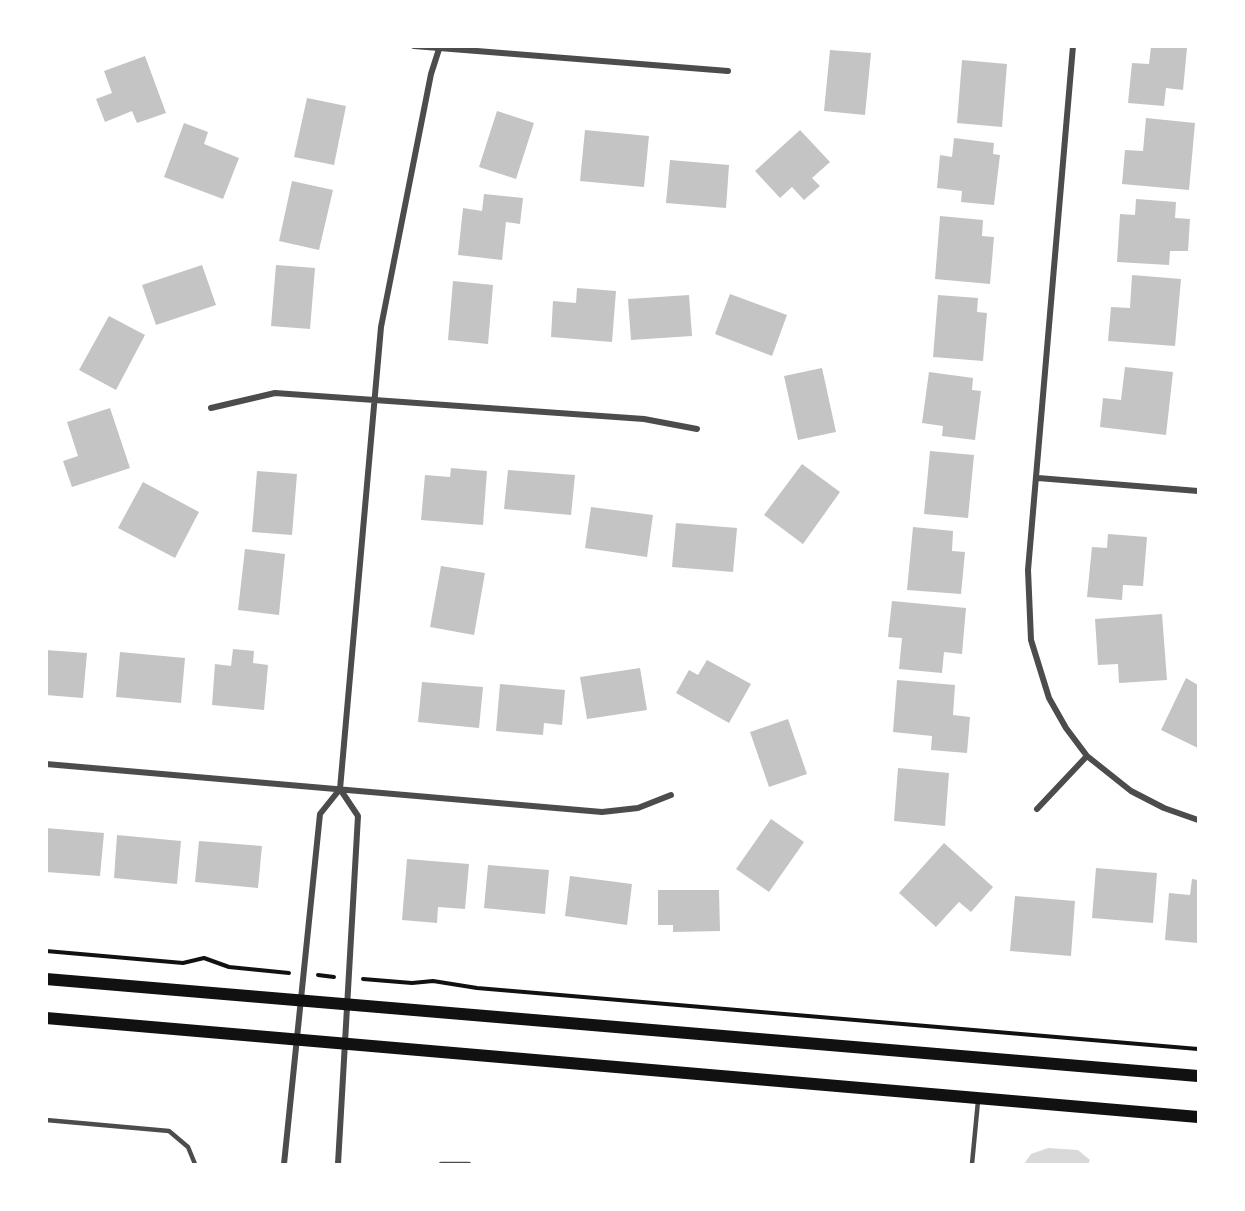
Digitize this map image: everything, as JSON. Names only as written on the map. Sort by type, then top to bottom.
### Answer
[{"type":"main road","points":[[46,980],[1198,1076]]},
{"type":"main road","points":[[46,1018],[1198,1118]]},
{"type":"street","points":[[414,46],[728,71]]},
{"type":"street","points":[[1073,46],[1038,478],[1028,570],[1031,640],[1049,698],[1066,728],[1087,756],[1131,791],[1164,808],[1198,820]]},
{"type":"street","points":[[284,1164],[320,814],[340,789],[381,327],[431,74],[440,47]]},
{"type":"street","points":[[211,408],[274,393],[644,419],[697,429]]},
{"type":"street","points":[[1038,478],[1198,490]]},
{"type":"street","points":[[1037,809],[1087,756]]},
{"type":"street","points":[[46,764],[602,812],[638,808],[671,795]]},
{"type":"street","points":[[338,1164],[358,816],[340,789]]},
{"type":"lane","points":[[972,1164],[978,1098]]},
{"type":"lane","points":[[46,1120],[170,1131],[188,1147],[195,1164]]},
{"type":"lane","points":[[441,1164],[469,1164]]},
{"type":"path","points":[[46,951],[183,963],[204,958],[229,967],[304,974],[412,983],[433,981],[477,988],[1198,1049]]},
{"type":"shaded area","points":[[1048,1148],[1078,1150],[1090,1160],[1088,1164],[1024,1164],[1031,1154]]},
{"type":"building","points":[[1151,46],[1187,48],[1183,90],[1166,88],[1164,106],[1128,103],[1132,63],[1149,64]]},
{"type":"building","points":[[830,50],[871,53],[865,115],[824,111]]},
{"type":"building","points":[[145,56],[166,113],[137,123],[132,111],[105,122],[96,99],[112,93],[104,71]]},
{"type":"building","points":[[962,60],[1007,64],[1002,127],[957,123]]},
{"type":"building","points":[[307,98],[346,106],[334,165],[294,157]]},
{"type":"building","points":[[497,111],[534,123],[516,179],[479,167]]},
{"type":"building","points":[[1146,118],[1195,123],[1189,190],[1122,184],[1125,150],[1143,151]]},
{"type":"building","points":[[184,123],[208,132],[204,144],[239,158],[223,199],[164,177]]},
{"type":"building","points":[[585,130],[649,136],[644,187],[580,181]]},
{"type":"building","points":[[800,130],[830,162],[812,178],[820,186],[804,200],[792,187],[780,198],[755,171]]},
{"type":"building","points":[[954,138],[994,143],[993,154],[1000,155],[994,205],[961,202],[962,191],[937,188],[940,155],[952,157]]},
{"type":"building","points":[[670,160],[729,165],[726,208],[666,203]]},
{"type":"building","points":[[292,181],[333,190],[319,250],[279,241]]},
{"type":"building","points":[[484,194],[523,198],[520,224],[506,222],[502,260],[458,255],[463,208],[482,211]]},
{"type":"building","points":[[1136,199],[1176,202],[1175,218],[1190,219],[1188,251],[1170,251],[1169,265],[1117,262],[1120,214],[1135,215]]},
{"type":"building","points":[[940,216],[983,220],[982,236],[994,237],[990,284],[935,279]]},
{"type":"building","points":[[202,265],[216,305],[156,325],[142,285]]},
{"type":"building","points":[[276,265],[315,268],[310,329],[271,326]]},
{"type":"building","points":[[1132,275],[1181,279],[1175,346],[1108,341],[1111,307],[1130,308]]},
{"type":"building","points":[[453,281],[493,285],[488,344],[448,340]]},
{"type":"building","points":[[577,288],[616,291],[612,342],[551,337],[553,301],[576,303]]},
{"type":"building","points":[[730,294],[787,315],[772,356],[715,334]]},
{"type":"building","points":[[689,295],[692,336],[631,340],[628,299]]},
{"type":"building","points":[[938,295],[978,298],[977,312],[987,313],[983,361],[933,357]]},
{"type":"building","points":[[109,316],[145,335],[116,390],[79,370]]},
{"type":"building","points":[[1125,367],[1173,372],[1166,435],[1100,427],[1103,398],[1121,400]]},
{"type":"building","points":[[822,368],[836,432],[798,440],[784,376]]},
{"type":"building","points":[[929,372],[973,378],[972,390],[981,391],[975,440],[942,436],[943,426],[922,423]]},
{"type":"building","points":[[110,408],[130,468],[72,487],[63,461],[78,456],[67,422]]},
{"type":"building","points":[[930,451],[974,455],[968,518],[924,514]]},
{"type":"building","points":[[802,464],[840,492],[803,544],[764,515]]},
{"type":"building","points":[[451,468],[487,471],[483,525],[421,520],[425,475],[450,477]]},
{"type":"building","points":[[508,470],[575,475],[571,515],[504,509]]},
{"type":"building","points":[[257,471],[297,474],[292,535],[252,532]]},
{"type":"building","points":[[143,482],[199,512],[175,558],[118,528]]},
{"type":"building","points":[[591,507],[653,515],[647,557],[585,548]]},
{"type":"building","points":[[676,523],[737,528],[733,572],[672,567]]},
{"type":"building","points":[[913,527],[953,531],[952,551],[965,552],[961,594],[907,590]]},
{"type":"building","points":[[1108,534],[1147,537],[1143,586],[1123,585],[1122,600],[1087,597],[1092,547],[1107,548]]},
{"type":"building","points":[[245,549],[285,554],[279,615],[238,610]]},
{"type":"building","points":[[441,566],[485,573],[474,635],[430,627]]},
{"type":"building","points":[[892,601],[966,608],[962,654],[944,652],[942,673],[899,669],[902,638],[888,637]]},
{"type":"building","points":[[1162,614],[1167,680],[1119,683],[1118,664],[1098,665],[1095,619]]},
{"type":"building","points":[[233,649],[254,651],[253,663],[268,665],[264,710],[212,705],[215,664],[231,666]]},
{"type":"building","points":[[46,650],[87,653],[83,698],[46,695]]},
{"type":"building","points":[[120,652],[185,658],[181,703],[116,697]]},
{"type":"building","points":[[707,660],[751,684],[729,723],[676,693],[689,670],[698,675]]},
{"type":"building","points":[[640,668],[647,710],[587,719],[580,677]]},
{"type":"building","points":[[1186,678],[1198,685],[1198,748],[1161,730]]},
{"type":"building","points":[[897,680],[955,685],[953,715],[970,717],[967,753],[931,750],[932,736],[893,732]]},
{"type":"building","points":[[422,682],[483,687],[479,728],[418,722]]},
{"type":"building","points":[[500,684],[565,690],[562,725],[544,723],[543,735],[496,731]]},
{"type":"building","points":[[788,719],[807,774],[769,787],[750,732]]},
{"type":"building","points":[[898,768],[949,773],[945,826],[894,821]]},
{"type":"building","points":[[771,819],[804,842],[769,892],[736,869]]},
{"type":"building","points":[[46,828],[104,833],[100,876],[46,872]]},
{"type":"building","points":[[117,835],[181,841],[177,884],[114,878]]},
{"type":"building","points":[[199,841],[262,846],[258,888],[195,882]]},
{"type":"building","points":[[944,843],[993,887],[971,912],[959,902],[936,927],[899,893]]},
{"type":"building","points":[[407,859],[469,864],[465,909],[438,907],[437,923],[402,920]]},
{"type":"building","points":[[488,865],[549,870],[545,914],[484,908]]},
{"type":"building","points":[[1096,868],[1157,873],[1153,923],[1092,918]]},
{"type":"building","points":[[570,876],[632,884],[627,925],[565,916]]},
{"type":"building","points":[[1192,879],[1198,880],[1198,943],[1165,940],[1169,893],[1190,895]]},
{"type":"building","points":[[658,890],[719,890],[720,931],[673,932],[673,925],[658,925]]},
{"type":"building","points":[[1015,896],[1075,901],[1071,956],[1010,951]]}]
